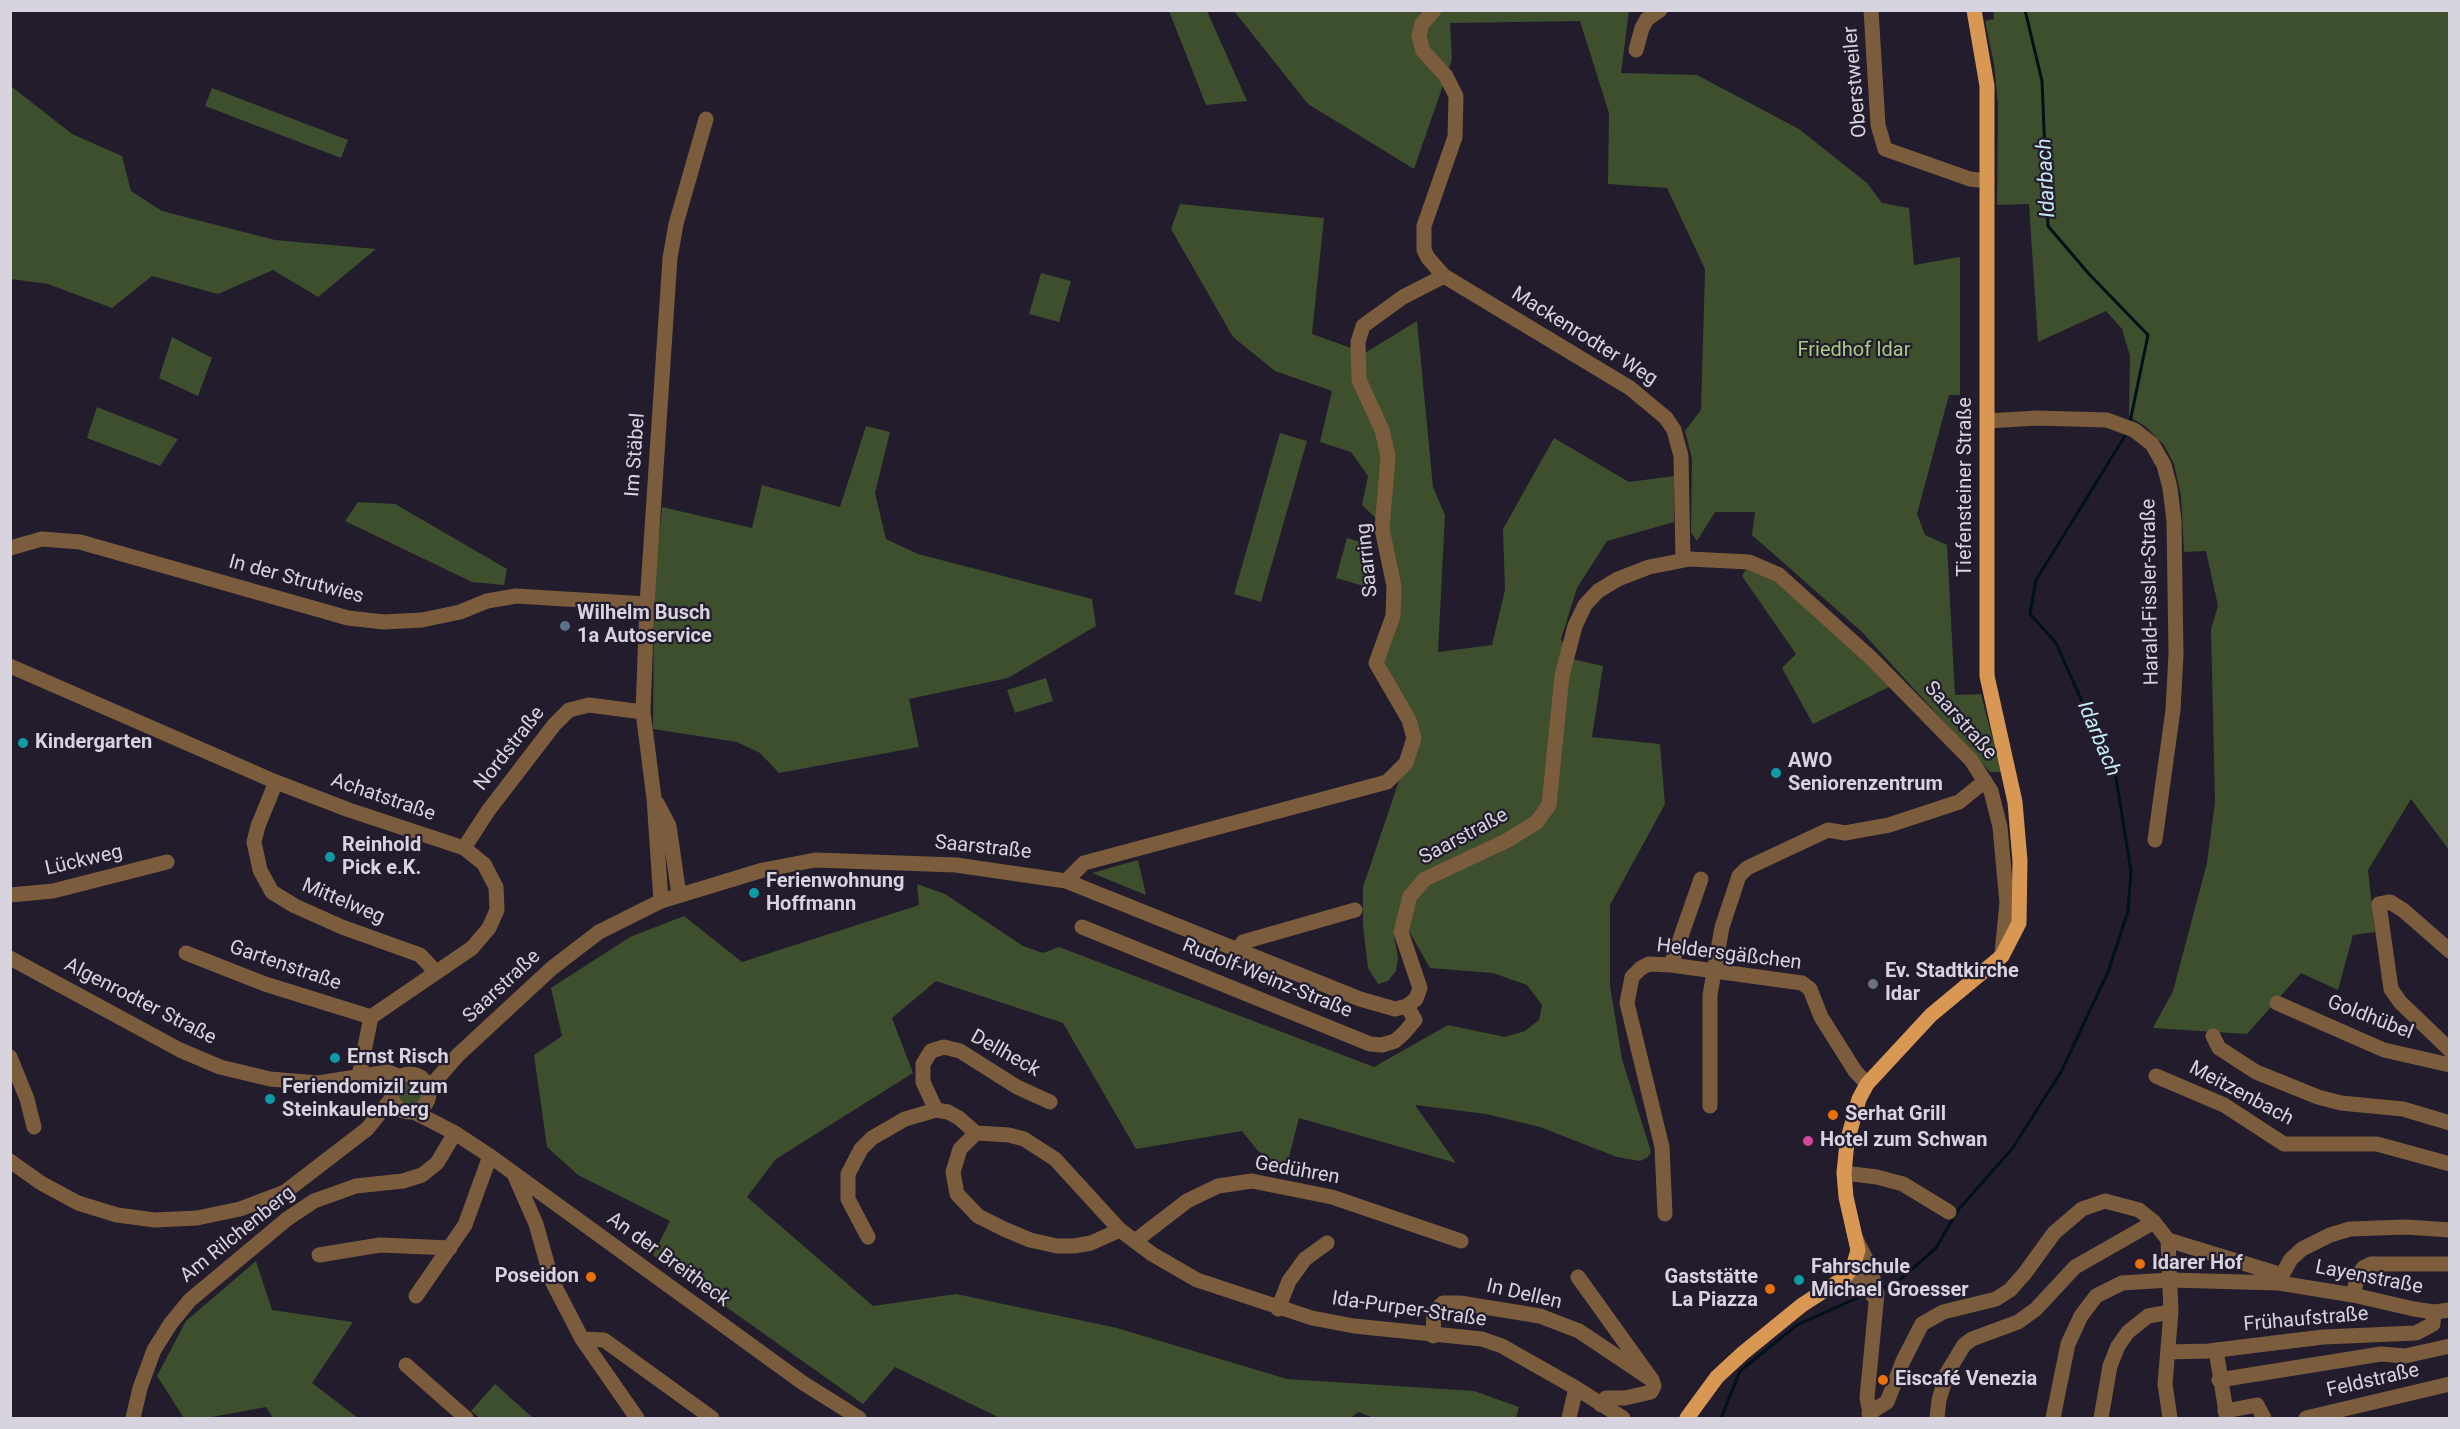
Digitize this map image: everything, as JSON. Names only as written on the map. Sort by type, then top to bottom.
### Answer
[{"type":"main road","name":"Tiefensteiner Straße","points":[[1974,10],[1986,86],[1987,676],[2015,802],[2020,861],[2019,923],[2002,956]]},
{"type":"main road","points":[[1687,1419],[1696,1402],[1717,1377],[1802,1305],[1844,1278],[1857,1260],[1856,1239],[1846,1197],[1844,1173],[1854,1117],[1867,1084],[1931,1015],[2002,956]]},
{"type":"street","points":[[1434,10],[1422,24],[1419,36],[1423,51],[1446,76],[1456,96],[1455,137],[1423,237],[1428,258],[1444,276]]},
{"type":"street","points":[[1636,50],[1647,19],[1660,10]]},
{"type":"street","name":"Oberstweiler","points":[[1871,10],[1878,127],[1885,149],[1970,179],[1987,181]]},
{"type":"street","name":"Im Stäbel","points":[[661,901],[654,798],[643,712],[647,604],[670,258],[676,224],[706,119]]},
{"type":"street","name":"Mackenrodter Weg","points":[[1444,276],[1630,388],[1666,418],[1674,430],[1681,456],[1683,560]]},
{"type":"street","name":"Saarring","points":[[1066,881],[1084,863],[1387,782],[1406,763],[1414,738],[1409,720],[1376,663],[1393,616],[1394,586],[1382,529],[1388,456],[1382,430],[1359,380],[1358,342],[1363,326],[1403,297],[1444,276]]},
{"type":"street","name":"Harald-Fissler-Straße","points":[[1987,421],[2037,418],[2107,420],[2134,430],[2152,444],[2164,465],[2170,488],[2174,521],[2176,654],[2173,710],[2155,840]]},
{"type":"street","name":"In der Strutwies","points":[[10,548],[42,539],[80,542],[348,618],[384,622],[422,620],[460,612],[487,601],[516,596],[647,604]]},
{"type":"street","name":"Saarstraße","points":[[429,1094],[458,1055],[569,953],[598,932],[678,895],[763,870],[815,860],[956,864],[1066,881],[1380,1006],[1395,1009],[1407,1006],[1416,999],[1420,988],[1401,932],[1410,896],[1425,879],[1506,841],[1537,822],[1549,805],[1562,676],[1579,614],[1591,598],[1609,583],[1649,567],[1683,560],[1716,558],[1749,562],[1779,575],[1916,703],[1971,760],[1997,805],[2005,867],[2007,913],[2002,956]]},
{"type":"street","name":"Achatstraße","points":[[10,666],[276,782],[349,810],[464,848],[484,864],[496,887],[497,910],[489,928],[472,948],[371,1017]]},
{"type":"street","name":"Nordstraße","points":[[464,848],[554,725],[569,710],[589,705],[643,712]]},
{"type":"street","points":[[1710,1106],[1710,1016],[1714,971],[1722,927],[1739,876],[1747,868],[1828,831],[1845,833],[1875,829],[1959,802],[1985,781]]},
{"type":"street","name":"Mittelweg","points":[[276,782],[254,842],[260,870],[273,892],[295,906],[342,927],[420,955],[436,972]]},
{"type":"street","name":"Im Stäbel","points":[[654,798],[669,826],[678,895]]},
{"type":"street","name":"Lückweg","points":[[10,895],[53,891],[167,862]]},
{"type":"street","points":[[1671,965],[1701,879]]},
{"type":"street","points":[[2450,951],[2403,910],[2390,902],[2379,904],[2391,989],[2400,1002],[2450,1050]]},
{"type":"street","points":[[1238,949],[1243,942],[1355,909]]},
{"type":"street","name":"Rudolf-Weinz-Straße","points":[[1082,927],[1370,1044],[1382,1045],[1395,1041],[1404,1033],[1415,1020],[1407,1006]]},
{"type":"street","name":"Gartenstraße","points":[[186,953],[265,984],[371,1017]]},
{"type":"street","name":"Algenrodter Straße","points":[[10,958],[172,1045],[220,1067],[270,1079],[318,1083],[388,1072],[394,1088]]},
{"type":"street","name":"Heldersgäßchen","points":[[1665,1214],[1662,1147],[1627,1003],[1632,977],[1641,968],[1649,964],[1671,965],[1789,980],[1807,986],[1829,1032],[1854,1071],[1867,1084]]},
{"type":"street","name":"Goldhübel","points":[[2277,1003],[2384,1050],[2450,1065]]},
{"type":"street","points":[[360,1076],[371,1017]]},
{"type":"street","points":[[2213,1036],[2219,1048],[2256,1072],[2318,1097],[2341,1103],[2403,1109],[2450,1123]]},
{"type":"street","name":"Dellheck","points":[[936,1110],[923,1082],[923,1064],[931,1050],[944,1047],[960,1051],[1017,1088],[1050,1102]]},
{"type":"street","name":"Saarstraße","points":[[418,1076],[458,1055]]},
{"type":"street","points":[[10,1057],[27,1099],[34,1127]]},
{"type":"street","points":[[10,1161],[41,1183],[78,1203],[117,1215],[155,1221],[197,1218],[240,1209],[285,1192],[367,1129],[394,1113],[409,1112],[423,1107],[429,1094],[418,1076],[409,1074],[394,1088],[367,1129]]},
{"type":"street","name":"Meitzenbach","points":[[2156,1076],[2224,1105],[2284,1144],[2377,1144],[2450,1164]]},
{"type":"street","points":[[394,1088],[396,1106],[409,1112]]},
{"type":"street","name":"An der Breitheck","points":[[429,1094],[455,1132]]},
{"type":"street","points":[[868,1237],[848,1199],[848,1174],[854,1158],[872,1138],[888,1128],[905,1119],[936,1110],[948,1112],[959,1118],[976,1133],[960,1149],[953,1172],[957,1194],[978,1216],[1030,1240],[1057,1246],[1091,1243],[1120,1230]]},
{"type":"street","name":"An der Breitheck","points":[[409,1112],[455,1132],[842,1413],[858,1419]]},
{"type":"street","name":"Am Rilchenberg","points":[[133,1419],[140,1388],[154,1350],[171,1323],[190,1300],[287,1219],[314,1201],[356,1186],[403,1181],[422,1175],[437,1163],[455,1132]]},
{"type":"street","name":"Ida-Purper-Straße","points":[[976,1133],[1008,1135],[1041,1148],[1072,1175],[1120,1230],[1152,1254],[1197,1280],[1278,1309],[1354,1326],[1433,1336],[1482,1339],[1502,1346],[1576,1388],[1623,1419]]},
{"type":"street","points":[[416,1296],[465,1225],[490,1156]]},
{"type":"street","points":[[1844,1173],[1877,1177],[1903,1185],[1949,1212]]},
{"type":"street","points":[[514,1174],[536,1224],[552,1281],[582,1339],[637,1419]]},
{"type":"street","name":"Gedühren","points":[[1135,1240],[1187,1201],[1218,1186],[1252,1181],[1332,1197],[1461,1240]]},
{"type":"street","points":[[1870,1416],[1887,1402],[1903,1361],[1922,1324],[1943,1312],[1996,1299],[2010,1290],[2054,1233],[2082,1209],[2105,1201],[2126,1204],[2139,1210],[2154,1222],[2168,1240],[2171,1312],[2165,1384],[2170,1419]]},
{"type":"street","points":[[1937,1419],[1939,1400],[1947,1373],[1964,1345],[1972,1339],[2018,1322],[2036,1309],[2076,1267],[2154,1222]]},
{"type":"street","points":[[2281,1279],[2291,1259],[2302,1249],[2340,1232],[2377,1227],[2450,1230]]},
{"type":"street","points":[[1856,1239],[1875,1299],[1867,1398],[1870,1416]]},
{"type":"street","name":"Layenstraße","points":[[2168,1240],[2281,1279],[2442,1311]]},
{"type":"street","points":[[1278,1309],[1289,1281],[1305,1259],[1328,1243]]},
{"type":"street","points":[[319,1255],[380,1245],[450,1248]]},
{"type":"street","points":[[2353,1295],[2358,1275],[2363,1268],[2371,1264],[2450,1264]]},
{"type":"street","points":[[1578,1278],[1652,1380],[1654,1386],[1651,1392],[1624,1398],[1606,1398],[1601,1405]]},
{"type":"street","points":[[1844,1278],[1867,1278]]},
{"type":"street","name":"Layenstraße","points":[[2053,1419],[2068,1344],[2088,1305],[2112,1286],[2136,1281],[2281,1279]]},
{"type":"street","name":"In Dellen","points":[[1433,1336],[1434,1312],[1443,1303],[1460,1303],[1540,1316],[1579,1331],[1652,1380]]},
{"type":"street","name":"Frühaufstraße","points":[[2168,1352],[2216,1350],[2323,1337],[2416,1334],[2433,1324],[2442,1311]]},
{"type":"street","points":[[2101,1419],[2110,1366],[2118,1346],[2128,1332],[2148,1316],[2171,1312]]},
{"type":"street","points":[[2395,1355],[2397,1334]]},
{"type":"street","points":[[582,1339],[604,1340],[712,1419]]},
{"type":"street","points":[[2219,1380],[2380,1354],[2405,1356],[2450,1346]]},
{"type":"street","points":[[2216,1350],[2226,1415],[2257,1405],[2264,1419]]},
{"type":"street","points":[[406,1365],[466,1419]]},
{"type":"street","name":"Feldstraße","points":[[2306,1419],[2450,1384]]},
{"type":"street","points":[[1569,1419],[1576,1388]]},
{"type":"green space","points":[[1993,10],[2449,11],[2449,850],[2411,799],[2368,870],[2375,932],[2353,935],[2338,990],[2301,973],[2247,1034],[2153,1028],[2173,991],[2207,863],[2215,802],[2211,629],[2218,606],[2206,551],[2184,552],[2181,496],[2174,464],[2164,445],[2146,427],[2129,416],[2130,356],[2122,329],[2106,311],[2038,342],[2029,204],[1997,205],[1998,104],[1994,64],[1985,21],[1994,19]]},
{"type":"green space","points":[[1169,11],[1207,11],[1247,101],[1206,105]]},
{"type":"green space","name":"Friedhof Idar","points":[[1234,11],[1629,11],[1621,73],[1697,75],[1799,129],[1867,183],[1882,203],[1909,208],[1914,265],[1960,257],[1960,395],[1949,395],[1917,514],[1925,535],[1947,545],[1955,695],[1981,694],[2001,772],[1990,772],[1862,632],[1752,535],[1755,512],[1715,512],[1697,541],[1691,532],[1692,459],[1685,431],[1701,410],[1705,269],[1667,188],[1608,184],[1609,113],[1580,21],[1450,23],[1452,59],[1414,169],[1308,104]]},
{"type":"green space","points":[[11,86],[72,134],[122,156],[131,191],[162,211],[275,240],[376,249],[318,297],[273,270],[218,294],[152,276],[112,308],[48,284],[11,279]]},
{"type":"green space","points":[[212,88],[348,140],[341,158],[205,106]]},
{"type":"green space","points":[[1180,204],[1324,218],[1312,334],[1365,353],[1417,321],[1433,487],[1445,515],[1438,652],[1492,645],[1505,590],[1503,529],[1554,438],[1629,482],[1674,476],[1674,522],[1607,541],[1577,588],[1561,639],[1572,659],[1603,666],[1592,737],[1660,744],[1665,804],[1610,905],[1610,986],[1622,1059],[1651,1152],[1648,1157],[1640,1161],[1617,1157],[1540,1127],[1486,1114],[1415,1105],[1456,1163],[1299,1118],[1286,1169],[1258,1151],[1242,1131],[1136,1149],[1063,1023],[936,981],[892,1018],[913,1073],[776,1159],[747,1197],[873,1306],[956,1294],[1117,1328],[1287,1379],[1474,1391],[1519,1407],[1516,1418],[1374,1418],[1358,1412],[1351,1418],[1000,1418],[895,1367],[863,1404],[653,1255],[670,1221],[578,1175],[547,1147],[534,1055],[562,1036],[551,988],[630,937],[684,916],[742,962],[919,905],[917,884],[945,894],[1023,946],[1043,953],[1059,947],[1374,1067],[1448,1025],[1505,1037],[1525,1031],[1539,1020],[1542,1005],[1527,985],[1493,973],[1430,968],[1410,933],[1398,924],[1394,936],[1398,958],[1396,971],[1388,981],[1378,984],[1368,968],[1363,926],[1363,887],[1405,763],[1418,744],[1384,671],[1384,650],[1397,617],[1387,529],[1362,505],[1368,476],[1351,452],[1320,442],[1332,391],[1275,371],[1233,337],[1171,229]]},
{"type":"green space","points":[[1041,273],[1071,281],[1059,322],[1029,314]]},
{"type":"green space","points":[[172,337],[212,358],[198,396],[159,378]]},
{"type":"green space","points":[[97,407],[178,439],[160,466],[87,438]]},
{"type":"green space","points":[[866,426],[890,432],[875,493],[886,539],[918,554],[1092,599],[1096,626],[1008,678],[909,699],[919,747],[779,773],[760,753],[737,742],[653,729],[654,590],[662,507],[752,528],[762,485],[840,507]]},
{"type":"green space","points":[[1280,433],[1307,441],[1261,602],[1234,594]]},
{"type":"green space","points":[[358,502],[395,504],[507,569],[504,585],[472,582],[345,521]]},
{"type":"green space","points":[[1347,538],[1361,542],[1374,589],[1336,578]]},
{"type":"green space","points":[[1747,567],[1765,572],[1844,636],[1889,687],[1813,724],[1782,668],[1796,654],[1742,576]]},
{"type":"green space","points":[[1046,678],[1053,701],[1015,713],[1007,690]]},
{"type":"green space","points":[[1138,860],[1146,895],[1092,873]]},
{"type":"green space","points":[[410,1081],[415,1082],[421,1088],[421,1098],[415,1104],[410,1105],[405,1104],[399,1098],[398,1093],[399,1088],[405,1082]]},
{"type":"green space","points":[[256,1261],[272,1310],[353,1322],[312,1383],[358,1418],[273,1418],[266,1407],[206,1418],[184,1418],[157,1376],[186,1321]]},
{"type":"green space","points":[[495,1384],[533,1418],[480,1418],[471,1411]]},
{"type":"waterway","name":"Idarbach","points":[[2025,10],[2042,81],[2048,226],[2089,274],[2148,335],[2130,422]]},
{"type":"waterway","name":"Idarbach","points":[[1881,1289],[1895,1284],[1936,1248],[1958,1210],[2012,1149],[2061,1072],[2108,972],[2128,911],[2131,871],[2116,778],[2056,643],[2030,614],[2036,580],[2128,431]]},
{"type":"waterway","name":"Idarbach","points":[[1721,1418],[1740,1371],[1797,1325],[1866,1294]]},
{"type":"place","name":"Wilhelm Busch 1a Autoservice","points":[[565,626]]},
{"type":"place","name":"Kindergarten","points":[[23,743]]},
{"type":"place","name":"AWO Seniorenzentrum","points":[[1776,773]]},
{"type":"place","name":"Reinhold Pick e.K.","points":[[330,857]]},
{"type":"place","name":"Ferienwohnung Hoffmann","points":[[754,893]]},
{"type":"place","name":"Ev. Stadtkirche Idar","points":[[1873,984]]},
{"type":"place","name":"Ernst Risch","points":[[335,1058]]},
{"type":"place","name":"Feriendomizil zum Steinkaulenberg","points":[[270,1099]]},
{"type":"place","name":"Serhat Grill","points":[[1833,1115]]},
{"type":"place","name":"Hotel zum Schwan","points":[[1808,1141]]},
{"type":"place","name":"Idarer Hof","points":[[2140,1264]]},
{"type":"place","name":"Poseidon","points":[[591,1277]]},
{"type":"place","name":"Fahrschule Michael Groesser","points":[[1799,1280]]},
{"type":"place","name":"Gaststätte La Piazza","points":[[1770,1289]]},
{"type":"place","name":"Eiscafé Venezia","points":[[1883,1380]]}]
